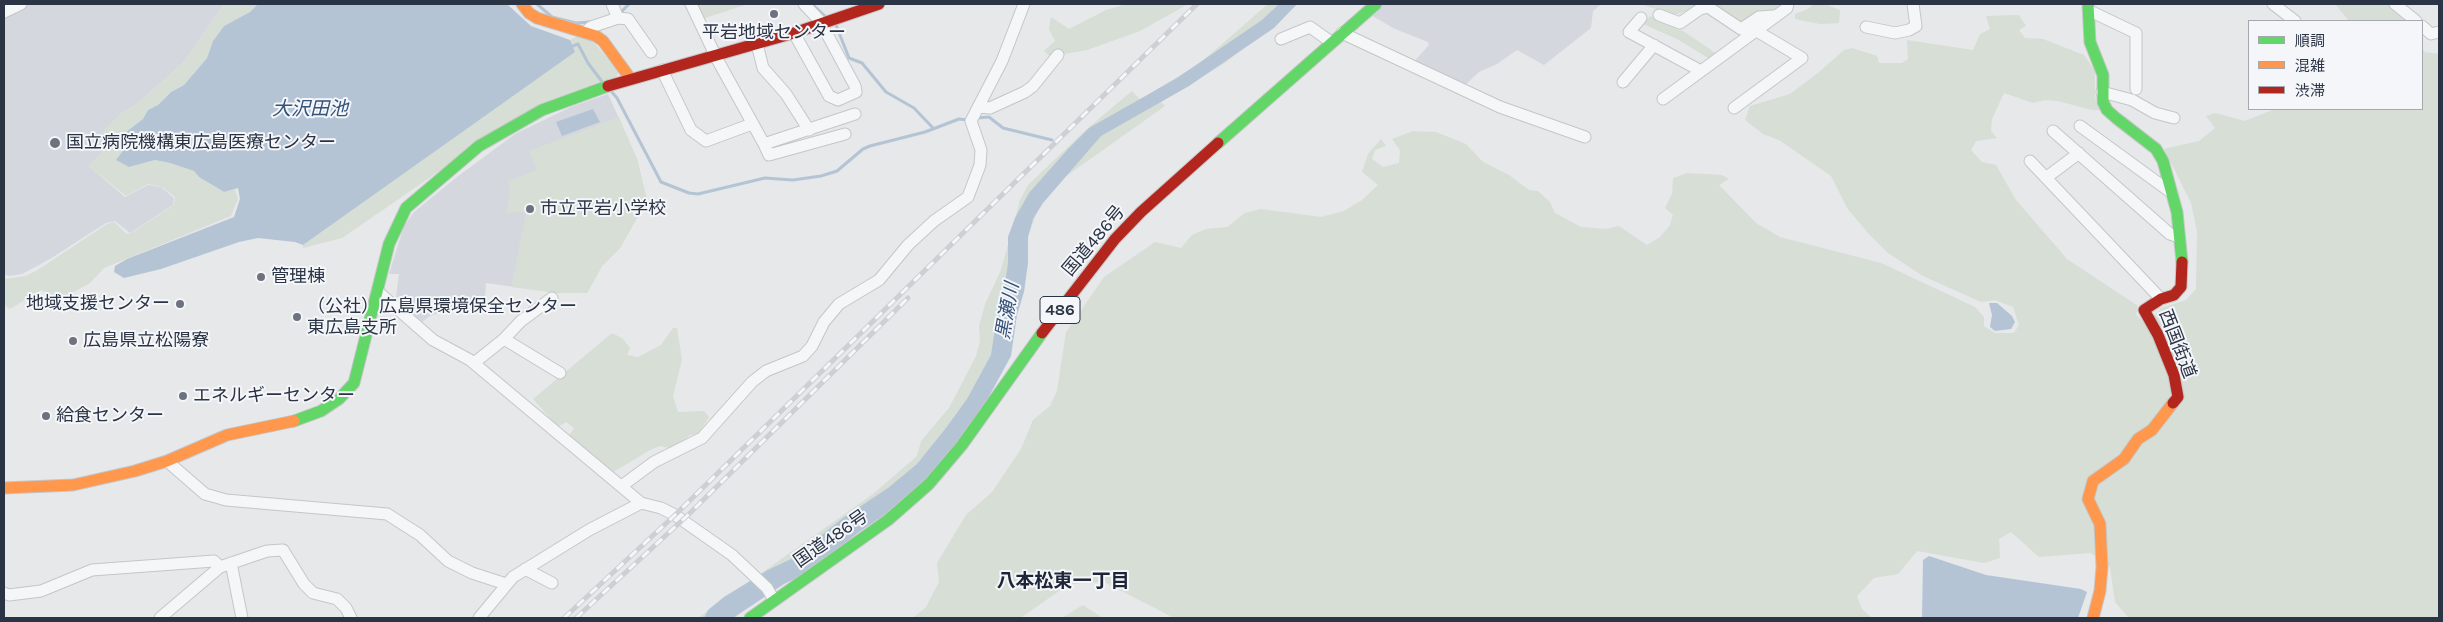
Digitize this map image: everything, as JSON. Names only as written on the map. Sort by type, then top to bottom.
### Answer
[{"type":"main road","points":[[522,4],[529,13],[541,21],[585,32],[603,41],[630,78]]},
{"type":"main road","points":[[4,488],[73,485],[135,471],[167,461],[227,435],[299,420],[321,412],[339,398],[354,382],[389,244],[406,208],[479,146],[542,110],[630,78],[757,44],[879,4]]},
{"type":"main road","name":"国道486号","points":[[750,618],[771,594],[888,520],[929,484],[962,445],[1031,347],[1114,239],[1141,212],[1376,4]]},
{"type":"main road","name":"西国街道","points":[[2089,7],[2090,42],[2103,74],[2103,102],[2107,110],[2156,149],[2163,160],[2172,193],[2183,277],[2181,287],[2174,295],[2162,299],[2144,310],[2158,336],[2174,375],[2178,397],[2152,430],[2138,439],[2124,459],[2093,481],[2088,499],[2100,524],[2102,566],[2100,591],[2093,618]]},
{"type":"street","points":[[4,12],[21,4]]},
{"type":"street","points":[[612,4],[618,18]]},
{"type":"street","points":[[691,4],[769,156],[845,134]]},
{"type":"street","points":[[794,33],[830,96],[838,100],[856,92],[856,86],[821,24],[804,4]]},
{"type":"street","points":[[623,485],[654,462],[702,438],[752,382],[766,371],[803,356],[812,346],[824,322],[839,304],[879,280],[908,245],[934,221],[968,197],[980,165],[981,150],[972,120],[1002,61],[1024,4]]},
{"type":"street","points":[[1663,99],[1787,8],[1788,4]]},
{"type":"street","points":[[1866,27],[1895,33],[1908,30],[1916,26],[1913,4]]},
{"type":"street","points":[[2273,4],[2294,20]]},
{"type":"street","points":[[2395,4],[2415,20]]},
{"type":"street","points":[[1660,15],[1680,23],[1700,9],[1708,7],[1741,29],[1759,17],[1774,16]]},
{"type":"street","points":[[2089,7],[2136,33],[2136,89]]},
{"type":"street","points":[[585,32],[591,27],[618,18],[628,19],[651,52]]},
{"type":"street","points":[[1641,18],[1629,32],[1700,71]]},
{"type":"street","points":[[1281,39],[1310,27],[1331,42]]},
{"type":"street","points":[[2423,27],[2431,34],[2439,32]]},
{"type":"street","points":[[1734,108],[1802,58],[1755,30]]},
{"type":"street","points":[[1342,33],[1500,107],[1585,137]]},
{"type":"street","points":[[757,44],[763,68],[786,94],[809,130]]},
{"type":"street","points":[[1623,82],[1654,45]]},
{"type":"street","points":[[978,107],[990,108],[1025,92],[1033,86],[1058,55]]},
{"type":"street","points":[[662,70],[691,130],[706,141],[752,124]]},
{"type":"street","points":[[2102,92],[2132,100],[2155,113],[2174,118]]},
{"type":"street","points":[[764,144],[855,114]]},
{"type":"street","points":[[2080,126],[2172,193]]},
{"type":"street","points":[[2054,131],[2170,234],[2179,237]]},
{"type":"street","points":[[2047,177],[2079,153]]},
{"type":"street","points":[[2030,161],[2162,299]]},
{"type":"street","points":[[378,291],[433,340],[474,363],[623,485],[642,503],[661,508],[675,516],[732,555],[771,594]]},
{"type":"street","points":[[474,363],[504,339],[521,321],[552,298]]},
{"type":"street","points":[[504,339],[560,373]]},
{"type":"street","points":[[167,461],[205,494],[226,500],[387,514],[420,535],[448,561],[472,573],[506,584]]},
{"type":"street","points":[[479,618],[506,584],[525,569],[642,503]]},
{"type":"street","points":[[160,618],[226,565],[267,551],[283,550],[308,588],[313,592],[337,600],[346,608],[351,618]]},
{"type":"street","points":[[4,593],[41,591],[92,570],[214,561],[226,565]]},
{"type":"street","points":[[226,565],[242,618]]},
{"type":"street","points":[[525,569],[552,583]]},
{"type":"shaded area","name":"国立病院機構東広島医療センター","points":[[29,4],[224,4],[183,63],[138,103],[120,114],[106,138],[102,153],[89,166],[125,197],[148,185],[161,187],[174,198],[173,205],[130,233],[115,221],[106,223],[50,259],[22,274],[9,276],[4,274],[4,15]]},
{"type":"shaded area","points":[[224,4],[258,4],[250,12],[224,26],[213,41],[207,58],[184,85],[171,92],[158,105],[148,110],[143,119],[122,135],[125,141],[122,152],[117,160],[129,167],[155,160],[170,163],[194,171],[199,177],[224,192],[235,189],[238,199],[231,216],[104,268],[90,283],[61,299],[41,290],[10,309],[4,305],[4,279],[25,276],[36,271],[107,224],[114,222],[127,234],[131,233],[174,205],[175,197],[162,187],[148,184],[126,196],[89,166],[106,147],[106,138],[102,132],[120,114],[138,103],[183,63]]},
{"type":"shaded area","points":[[695,4],[748,4],[702,19]]},
{"type":"shaded area","points":[[1126,4],[1188,4],[1140,31],[1087,50],[1058,55],[1054,60],[1044,51],[1055,41],[1049,29],[1051,17],[1069,29],[1106,10]]},
{"type":"shaded area","points":[[1268,4],[1298,4],[1225,63],[1161,102],[1165,106],[1065,177],[1042,197],[1026,243],[1011,331],[1010,354],[959,433],[925,475],[868,522],[777,583],[734,618],[698,618],[873,494],[917,456],[921,441],[949,408],[976,356],[980,341],[979,326],[985,304],[1001,270],[1020,200],[1028,185],[1088,128],[1132,91],[1142,102],[1151,93],[1200,63]]},
{"type":"shaded area","points":[[1384,4],[1602,4],[1593,11],[1591,28],[1544,65],[1517,50],[1497,64],[1479,72],[1462,88],[1411,65],[1429,45],[1428,42],[1395,29],[1371,15]]},
{"type":"shaded area","points":[[1640,4],[1707,4],[1674,15]]},
{"type":"shaded area","points":[[1708,4],[1785,4],[1744,25]]},
{"type":"shaded area","points":[[2335,4],[2389,4],[2411,20],[2348,20]]},
{"type":"shaded area","points":[[1813,5],[1827,5],[1840,10],[1839,23],[1820,24],[1795,19],[1795,14]]},
{"type":"shaded area","points":[[2019,15],[2026,26],[2019,30],[2025,38],[2043,39],[2084,55],[2095,71],[2096,103],[2102,110],[2092,110],[2058,101],[2045,100],[2033,103],[2004,93],[1992,119],[1991,131],[1997,138],[1976,141],[1971,150],[1982,162],[1996,165],[2016,200],[2067,259],[2138,306],[2136,315],[2147,324],[2161,308],[2186,300],[2196,289],[2197,231],[2191,203],[2164,149],[2199,141],[2215,128],[2206,116],[2215,113],[2245,121],[2272,110],[2423,110],[2423,49],[2425,52],[2439,54],[2439,618],[2129,618],[2115,602],[2110,567],[2091,553],[2039,557],[2011,532],[1999,539],[2000,558],[1984,563],[1917,551],[1898,574],[1874,578],[1857,596],[1862,609],[1872,618],[1174,618],[1104,582],[1069,584],[1022,617],[913,618],[926,607],[939,582],[937,563],[966,515],[992,492],[1021,449],[1033,420],[1050,406],[1057,391],[1066,332],[1104,277],[1155,242],[1181,248],[1192,235],[1206,229],[1227,227],[1245,213],[1261,209],[1321,217],[1344,211],[1362,200],[1378,185],[1362,172],[1368,154],[1381,139],[1386,146],[1375,150],[1372,159],[1383,167],[1399,163],[1400,150],[1392,139],[1413,131],[1436,132],[1466,144],[1483,162],[1509,175],[1529,190],[1538,191],[1550,202],[1555,213],[1581,227],[1606,229],[1619,226],[1647,245],[1660,237],[1670,225],[1673,215],[1665,208],[1672,194],[1673,178],[1687,173],[1722,175],[1729,179],[1719,185],[1756,223],[1780,237],[1881,263],[1975,307],[1984,317],[1984,326],[1995,333],[2014,333],[2019,325],[2013,307],[1995,300],[1981,302],[1923,276],[1888,253],[1847,208],[1831,176],[1779,140],[1763,134],[1745,120],[1750,106],[1790,94],[1844,50],[1852,48],[1877,56],[1879,63],[1902,63],[1908,59],[1907,40],[1973,50],[1980,34],[1990,29],[1986,16]]},
{"type":"shaded area","points":[[1650,16],[1683,31],[1717,54],[1710,59],[1677,39],[1643,24]]},
{"type":"shaded area","points":[[578,36],[591,39],[619,72],[615,78],[451,163],[342,238],[303,248],[303,245],[574,52],[570,40]]},
{"type":"shaded area","name":"市立平岩小学校","points":[[608,94],[637,159],[647,200],[620,248],[602,266],[587,293],[558,293],[486,283],[485,297],[430,316],[422,322],[396,297],[399,274],[389,274],[404,226],[414,212],[515,134],[573,106]]},
{"type":"shaded area","points":[[619,117],[637,159],[647,200],[620,248],[602,266],[587,293],[558,293],[511,287],[526,212],[506,213],[510,191],[508,181],[537,170],[529,151]]},
{"type":"shaded area","points":[[673,328],[677,328],[682,360],[673,396],[678,412],[704,411],[709,417],[698,434],[690,435],[673,449],[660,446],[610,474],[567,439],[574,428],[566,422],[558,427],[533,399],[612,333],[622,338],[630,348],[627,355],[638,357],[661,345]]},
{"type":"shaded area","points":[[1083,605],[1103,618],[1062,618]]},
{"type":"water","name":"大沢田池","points":[[258,4],[507,4],[531,26],[570,40],[575,52],[303,245],[295,242],[258,238],[239,242],[161,269],[124,278],[114,272],[115,266],[127,259],[234,217],[240,199],[238,188],[224,192],[199,177],[194,171],[170,163],[155,160],[129,167],[116,160],[122,152],[125,141],[122,135],[143,119],[148,110],[158,105],[171,92],[184,85],[207,58],[213,41],[224,26],[250,12]]},
{"type":"water","points":[[593,109],[600,122],[562,136],[556,122]]},
{"type":"water","points":[[1989,303],[1997,303],[2012,316],[2015,322],[2011,329],[1995,331],[1990,327],[1992,315]]},
{"type":"water","points":[[1929,556],[1986,575],[2081,589],[2087,592],[2078,618],[1922,618],[1923,560]]},
{"type":"waterway","points":[[537,4],[552,17],[576,23],[590,22]]},
{"type":"waterway","points":[[622,11],[629,4]]},
{"type":"waterway","points":[[812,4],[827,18]]},
{"type":"waterway","name":"黒瀬川","points":[[716,618],[732,605],[776,577],[799,566],[851,525],[896,495],[925,471],[954,434],[974,405],[1001,356],[1007,315],[1014,292],[1018,263],[1018,237],[1024,218],[1036,198],[1075,153],[1095,132],[1183,82],[1268,24],[1289,4]]},
{"type":"waterway","points":[[836,25],[849,58],[862,63],[886,92],[914,108],[933,128]]},
{"type":"waterway","points":[[573,46],[578,44],[588,63],[603,83]]},
{"type":"waterway","points":[[611,91],[617,98],[661,182],[689,193],[698,194],[765,178],[793,180],[821,176],[837,171],[863,149],[870,146],[925,132],[959,119],[968,120]]},
{"type":"waterway","points":[[977,118],[989,117],[1003,128],[1052,140]]},
{"type":"waterway","name":"黒瀬川","points":[[1069,150],[1075,153]]},
{"type":"railway","points":[[564,618],[675,515],[1197,4]]},
{"type":"railway","points":[[576,618],[688,515],[908,298]]},
{"type":"traffic: fast","points":[[1218,143],[1376,4]]},
{"type":"traffic: fast","points":[[2088,4],[2090,42],[2103,75],[2103,102],[2107,110],[2116,118],[2156,149],[2163,161],[2177,212],[2182,262]]},
{"type":"traffic: fast","points":[[294,421],[321,411],[339,399],[354,383],[389,244],[406,208],[479,146],[542,110],[608,86]]},
{"type":"traffic: fast","points":[[750,618],[888,520],[929,484],[962,445],[1042,333]]},
{"type":"traffic: slow","points":[[522,4],[529,13],[537,18],[596,36],[603,41],[630,78]]},
{"type":"traffic: slow","points":[[2093,618],[2100,591],[2102,567],[2100,524],[2088,499],[2093,481],[2124,459],[2138,439],[2152,430],[2173,403]]},
{"type":"traffic: slow","points":[[4,488],[73,485],[135,471],[167,461],[227,435],[294,421]]},
{"type":"traffic: jam","points":[[608,86],[794,33],[879,4]]},
{"type":"traffic: jam","points":[[1042,333],[1115,239],[1141,212],[1218,143]]},
{"type":"traffic: jam","points":[[2173,403],[2178,397],[2174,375],[2158,335],[2144,310],[2161,299],[2174,295],[2181,287],[2183,277],[2182,262]]},
{"type":"place","name":"平岩地域センター","points":[[774,14]]},
{"type":"place","name":"国立病院機構東広島医療センター","points":[[55,143]]},
{"type":"place","name":"市立平岩小学校","points":[[530,209]]},
{"type":"place","name":"管理棟","points":[[261,277]]},
{"type":"place","name":"地域支援センター","points":[[180,304]]},
{"type":"place","name":"（公社）広島県環境保全センター 東広島支所","points":[[297,317]]},
{"type":"place","name":"広島県立松陽寮","points":[[73,341]]},
{"type":"place","name":"エネルギーセンター","points":[[183,396]]},
{"type":"place","name":"給食センター","points":[[46,416]]},
{"type":"district","name":"八本松東一丁目","points":[[1063,582]]}]
